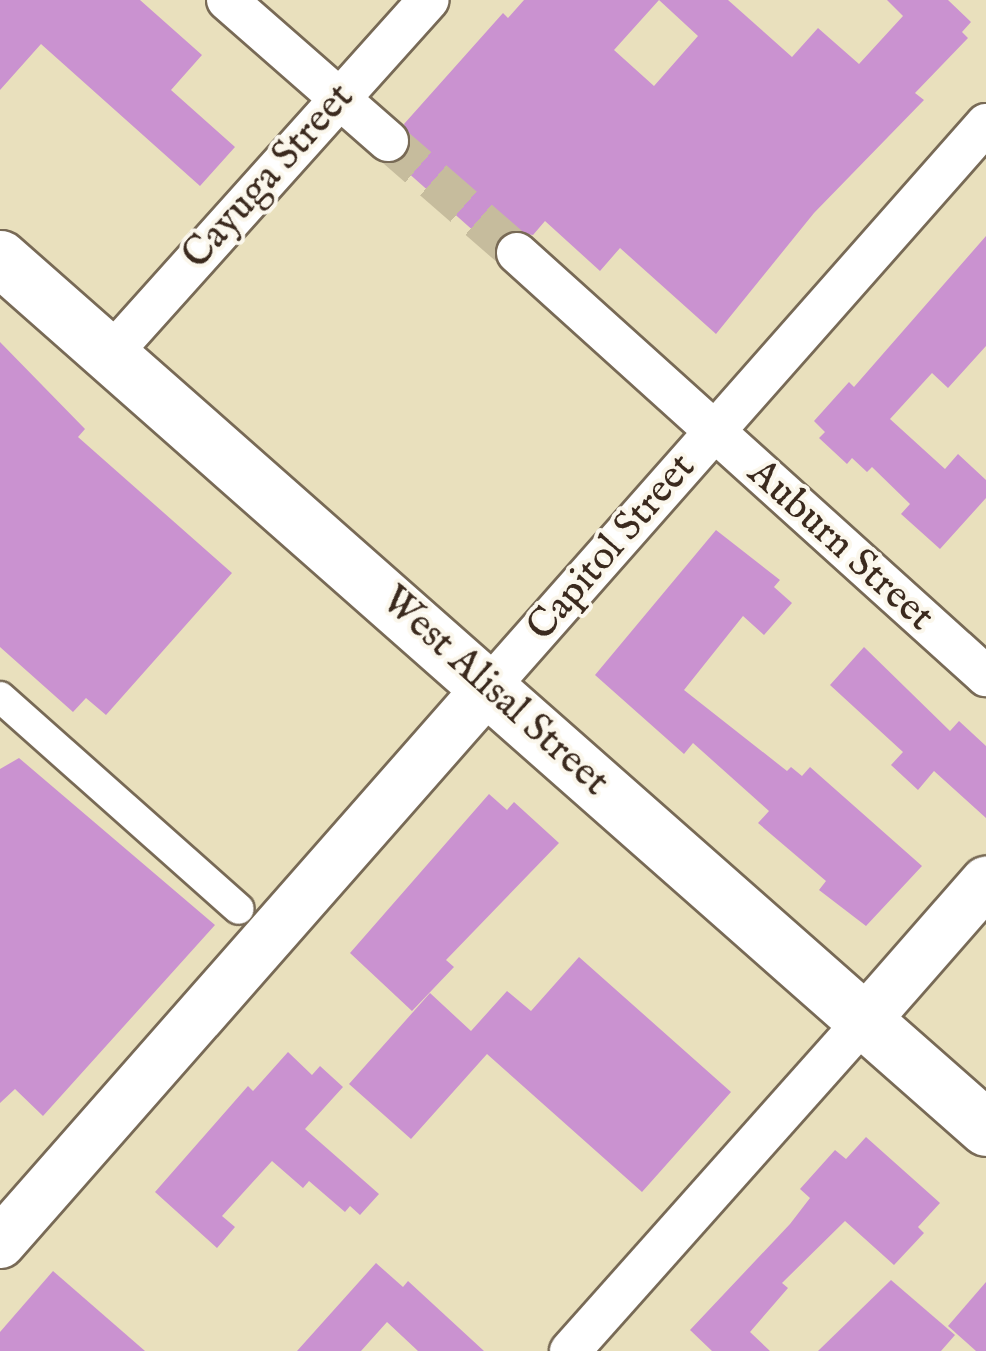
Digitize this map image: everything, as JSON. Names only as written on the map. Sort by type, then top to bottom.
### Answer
[{"type":"main road","name":"West Alisal Street","points":[[0,258],[986,1128]]},
{"type":"street","points":[[226,0],[388,141]]},
{"type":"street","name":"Cayuga Street","points":[[110,354],[428,0]]},
{"type":"street","name":"Capitol Street","points":[[0,1243],[986,124]]},
{"type":"street","name":"Auburn Street","points":[[517,253],[986,676]]},
{"type":"street","points":[[0,697],[239,908]]},
{"type":"street","points":[[570,1351],[986,882]]},
{"type":"building","points":[[0,0],[140,0],[202,55],[171,90],[235,147],[200,186],[41,44],[0,90]]},
{"type":"building","points":[[524,0],[659,0],[728,0],[792,57],[818,28],[859,64],[903,16],[887,0],[948,0],[971,22],[962,32],[968,38],[915,93],[924,100],[814,213],[716,334],[620,248],[600,271],[545,221],[533,235],[509,231],[494,249],[397,163],[411,145],[404,124],[503,13],[508,18]],"holes":[[[659,0],[698,36],[654,86],[614,50]]]},
{"type":"building","points":[[986,236],[986,346],[948,388],[932,373],[890,419],[945,469],[958,454],[986,480],[986,498],[940,549],[901,514],[910,504],[872,467],[867,472],[852,458],[847,464],[819,438],[825,432],[814,421],[849,382],[854,387]]},
{"type":"building","points":[[0,342],[85,429],[78,437],[232,573],[106,715],[86,698],[73,712],[0,647]]},
{"type":"building","points":[[716,530],[780,580],[774,587],[792,603],[764,635],[743,616],[684,690],[787,771],[791,767],[802,776],[810,767],[922,866],[866,926],[819,890],[826,881],[758,823],[769,811],[693,743],[684,754],[595,675]]},
{"type":"building","points":[[864,647],[950,731],[959,721],[986,746],[986,818],[934,771],[918,790],[891,765],[903,752],[830,685]]},
{"type":"building","points":[[19,758],[215,925],[43,1116],[15,1089],[0,1103],[0,769]]},
{"type":"building","points":[[489,794],[507,810],[514,802],[559,843],[446,960],[454,967],[412,1011],[350,953]]},
{"type":"building","points":[[579,957],[731,1092],[642,1192],[487,1054],[411,1139],[349,1084],[430,993],[471,1031],[507,991],[531,1011]]},
{"type":"building","points":[[288,1052],[312,1075],[320,1066],[343,1087],[305,1129],[379,1194],[360,1215],[350,1206],[345,1212],[309,1181],[303,1188],[272,1161],[222,1216],[235,1227],[217,1248],[155,1192],[248,1086],[253,1091]]},
{"type":"building","points":[[866,1137],[940,1203],[918,1227],[924,1233],[894,1265],[845,1221],[782,1283],[788,1288],[750,1332],[770,1351],[712,1351],[690,1330],[790,1224],[810,1198],[800,1189],[835,1150],[846,1159]]},
{"type":"building","points":[[376,1263],[403,1287],[408,1281],[484,1351],[418,1351],[387,1322],[361,1351],[297,1351]]},
{"type":"building","points":[[53,1271],[145,1351],[0,1351],[0,1332]]},
{"type":"building","points":[[891,1280],[955,1335],[941,1351],[818,1351]]},
{"type":"building","points":[[986,1282],[986,1351],[976,1351],[948,1326]]},
{"type":"tunnel","points":[[388,141],[517,253]]}]
